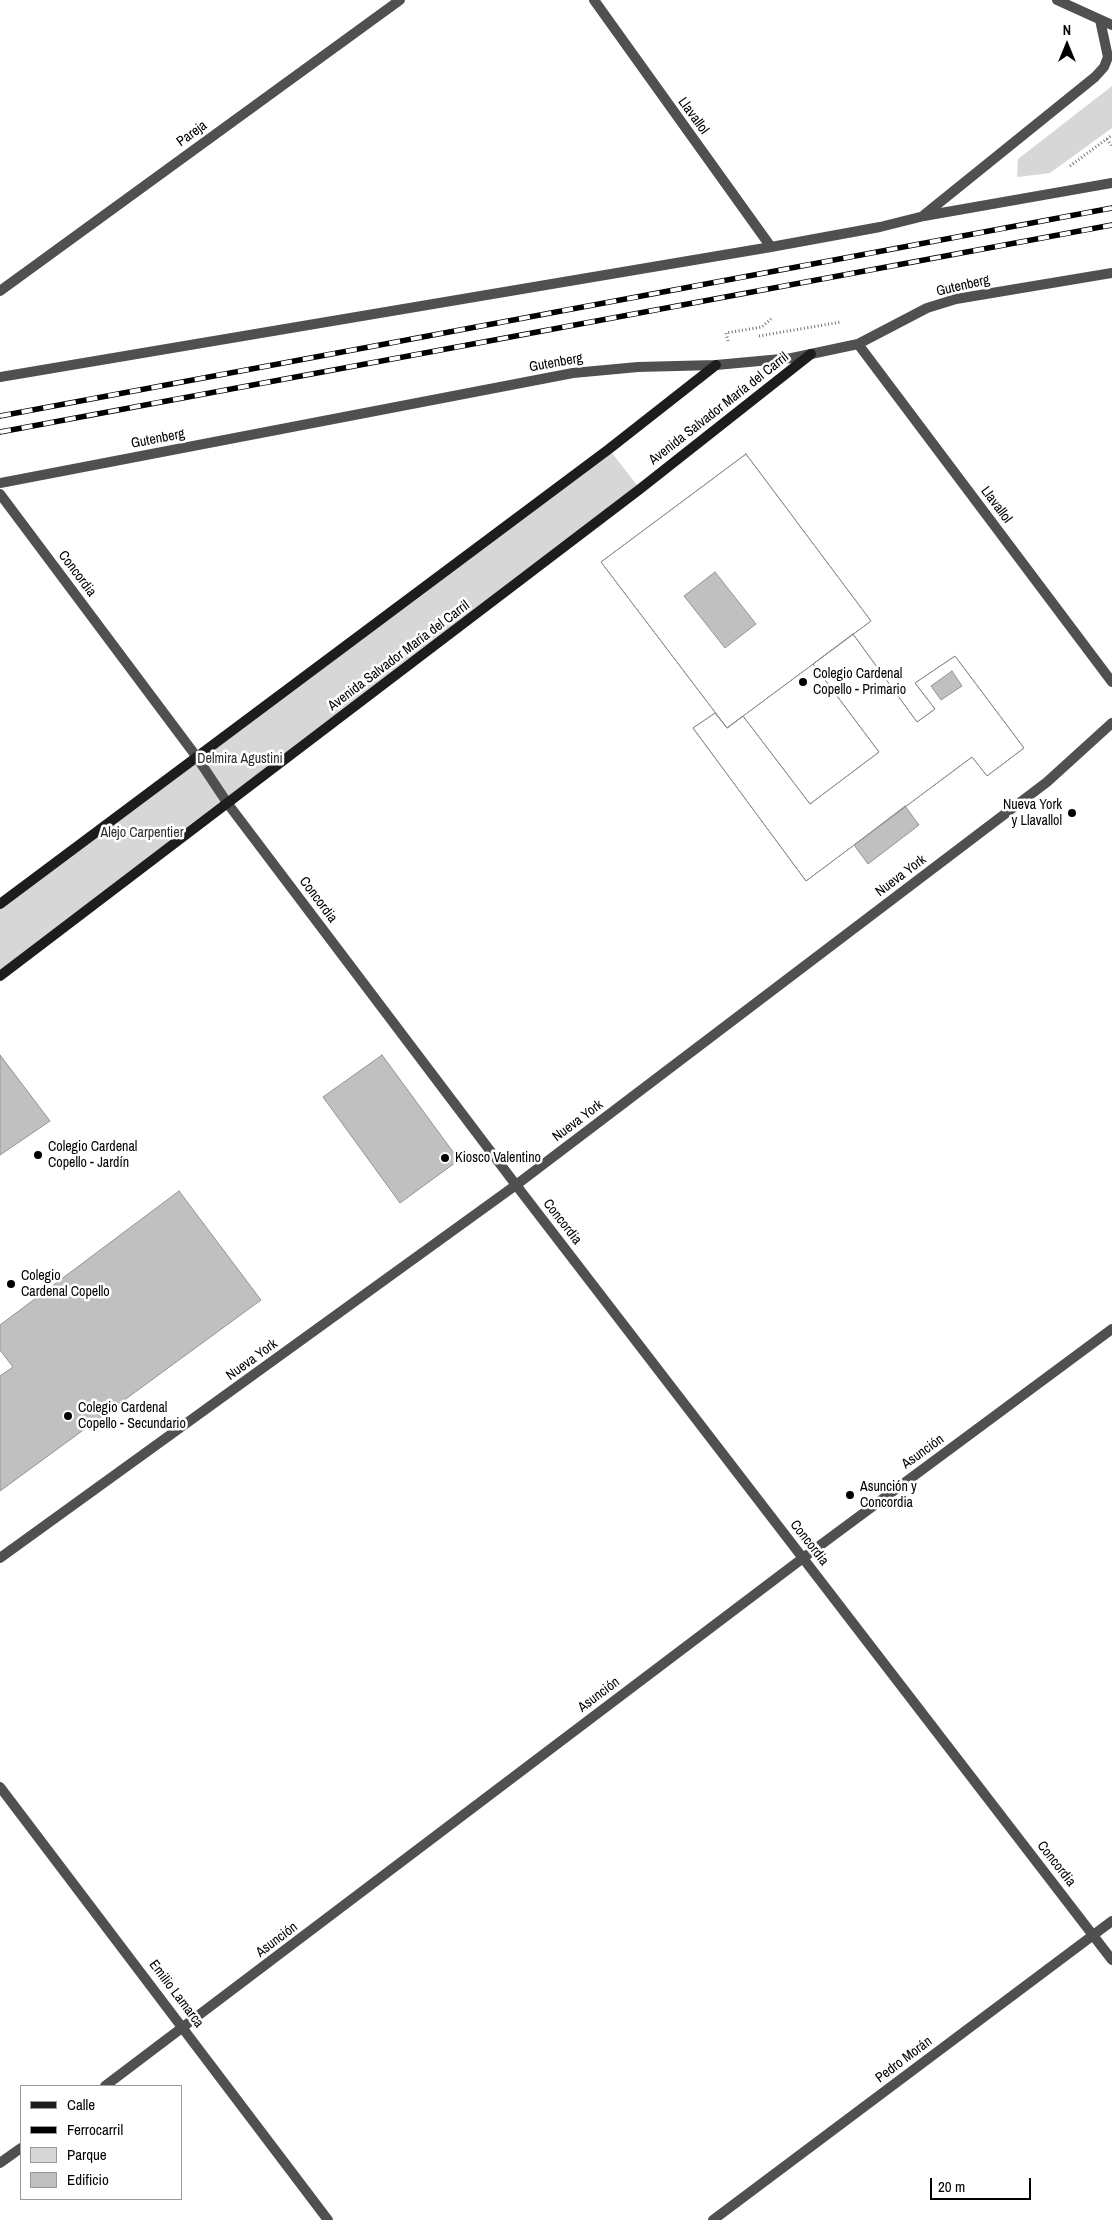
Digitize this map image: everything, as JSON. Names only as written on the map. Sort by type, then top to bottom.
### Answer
[{"type":"street","name":"Pareja","points":[[0,291],[400,0]]},
{"type":"street","name":"Llavallol","points":[[594,0],[771,247]]},
{"type":"street","points":[[1057,0],[1112,26]]},
{"type":"street","points":[[924,216],[1095,77],[1104,67],[1108,56],[1100,20]]},
{"type":"street","points":[[0,377],[771,247],[880,227],[924,216],[1112,183]]},
{"type":"street","name":"Gutenberg","points":[[0,483],[573,373],[638,367],[716,365],[811,354],[858,344],[927,308],[956,299],[1112,273]]},
{"type":"street","name":"Llavallol","points":[[858,344],[1112,682]]},
{"type":"street","name":"Avenida Salvador María del Carril","points":[[0,976],[640,489],[811,354]]},
{"type":"street","points":[[0,904],[609,449],[716,365]]},
{"type":"street","name":"Concordia","points":[[0,494],[196,756],[228,804],[516,1185],[1112,1960]]},
{"type":"street","name":"Nueva York","points":[[0,1558],[516,1185],[1047,782],[1112,724]]},
{"type":"street","name":"Asunción","points":[[106,2085],[803,1558],[1112,1329]]},
{"type":"street","name":"Emilio Lamarca","points":[[0,1787],[328,2220]]},
{"type":"street","name":"Pedro Morán","points":[[713,2220],[1112,1921]]},
{"type":"street","points":[[0,2163],[20,2149]]},
{"type":"path","points":[[1107,139],[1112,147]]},
{"type":"path","points":[[736,340],[726,342],[726,333],[762,327],[772,318]]},
{"type":"path","points":[[755,337],[849,320]]},
{"type":"green space","points":[[1112,86],[1112,128],[1050,173],[1017,177],[1018,159]]},
{"type":"green space","name":"Delmira Agustini","points":[[609,449],[640,489],[0,976],[0,904]]},
{"type":"building","name":"Colegio Cardenal Copello - Primario","points":[[746,454],[871,621],[727,728],[601,562]],"holes":[[[715,572],[756,624],[725,648],[684,596]]]},
{"type":"building","name":"Colegio Cardenal Copello - Primario","points":[[746,454],[871,621],[727,728],[601,562]]},
{"type":"building","name":"Colegio Cardenal Copello - Primario","points":[[853,634],[917,722],[935,709],[915,683],[955,656],[1024,748],[987,776],[972,757],[806,881],[693,728],[715,713],[727,728],[743,716],[810,804],[879,752],[813,664]],"holes":[[[952,671],[962,686],[941,700],[931,686]]]},
{"type":"building","name":"Colegio Cardenal Copello - Primario","points":[[853,634],[917,722],[935,709],[915,683],[955,656],[1024,748],[987,776],[972,757],[806,881],[693,728],[715,713],[727,728],[743,716],[810,804],[879,752],[813,664]]},
{"type":"building","points":[[905,806],[919,825],[868,864],[854,845]]},
{"type":"building","name":"Colegio Cardenal Copello - Jardín","points":[[0,1055],[50,1121],[0,1155]]},
{"type":"building","points":[[382,1055],[459,1160],[400,1203],[323,1097]]},
{"type":"building","name":"Colegio Cardenal Copello - Secundario","points":[[179,1191],[261,1300],[0,1491],[0,1376],[13,1367],[0,1350],[0,1325]]},
{"type":"railway","points":[[0,416],[1112,208]]},
{"type":"railway","points":[[0,432],[1112,225]]},
{"type":"place","name":"Colegio Cardenal Copello - Primario","points":[[803,682]]},
{"type":"place","name":"Nueva York y Llavallol","points":[[1072,813]]},
{"type":"place","name":"Colegio Cardenal Copello - Jardín","points":[[38,1155]]},
{"type":"place","name":"Kiosco Valentino","points":[[445,1158]]},
{"type":"place","name":"Colegio Cardenal Copello","points":[[11,1284]]},
{"type":"place","name":"Colegio Cardenal Copello - Secundario","points":[[68,1416]]},
{"type":"place","name":"Asunción y Concordia","points":[[850,1495]]},
{"type":"park label","name":"Alejo Carpentier","points":[[142,833]]}]
